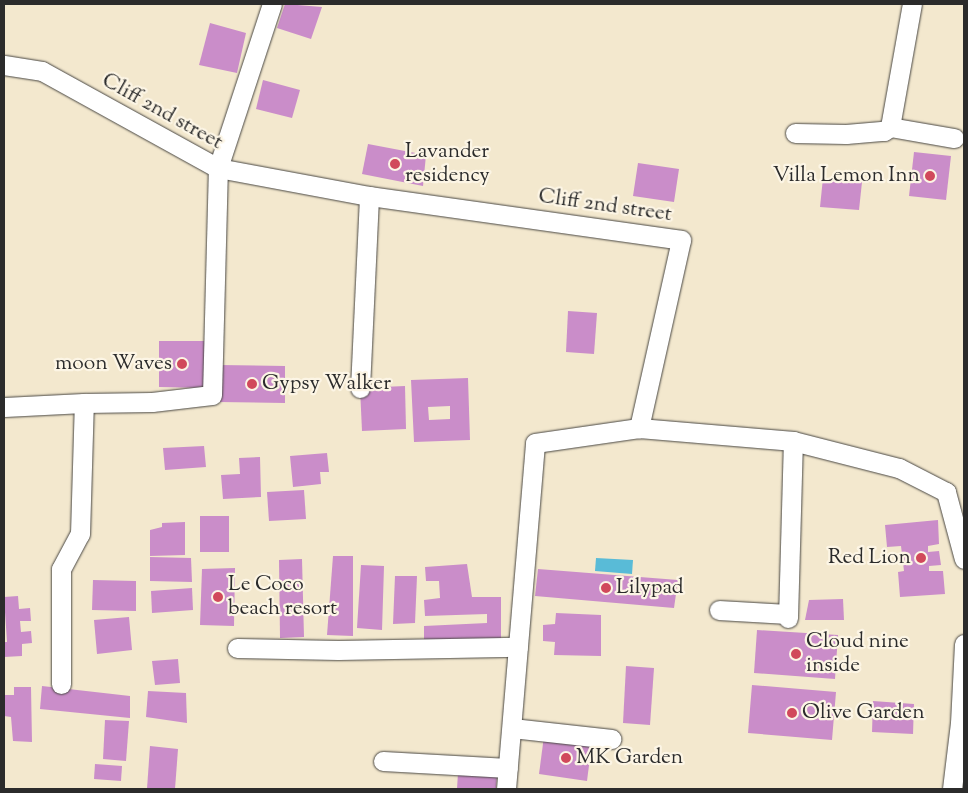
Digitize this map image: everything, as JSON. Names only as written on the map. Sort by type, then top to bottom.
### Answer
[{"type":"street","points":[[4,407],[152,402],[212,395],[218,168],[272,4]]},
{"type":"street","points":[[890,127],[912,4]]},
{"type":"street","name":"Cliff 2nd street","points":[[4,66],[42,71],[218,168],[369,196],[681,240],[639,428]]},
{"type":"street","points":[[796,133],[846,134],[884,131],[890,127],[954,138]]},
{"type":"street","points":[[360,388],[369,196]]},
{"type":"street","points":[[61,684],[61,568],[80,534],[84,403]]},
{"type":"street","points":[[506,789],[535,443],[639,428],[793,441],[899,468],[946,492],[964,559]]},
{"type":"street","points":[[719,610],[788,616],[793,441]]},
{"type":"street","points":[[956,786],[962,723],[964,644]]},
{"type":"street","points":[[237,648],[338,650],[518,647]]},
{"type":"street","points":[[512,728],[611,739]]},
{"type":"street","points":[[383,761],[508,768]]},
{"type":"water","points":[[596,558],[633,560],[632,574],[595,571]]},
{"type":"building","points":[[285,4],[322,7],[311,39],[277,28]]},
{"type":"building","points":[[210,23],[246,33],[237,73],[199,65]]},
{"type":"building","points":[[263,80],[300,90],[292,118],[256,109]]},
{"type":"building","name":"Lavander residency","points":[[368,144],[426,155],[423,186],[362,174]]},
{"type":"building","name":"Villa Lemon Inn","points":[[914,152],[951,156],[946,200],[909,196]]},
{"type":"building","points":[[638,163],[679,169],[674,202],[633,196]]},
{"type":"building","points":[[823,178],[862,182],[859,210],[820,207]]},
{"type":"building","points":[[568,311],[597,313],[594,354],[566,352]]},
{"type":"building","name":"moon Waves","points":[[159,341],[206,341],[206,388],[159,387]]},
{"type":"building","name":"Gypsy Walker","points":[[219,365],[285,366],[285,403],[218,402]]},
{"type":"building","points":[[468,378],[470,440],[414,442],[411,380]],"holes":[[[450,406],[450,419],[429,420],[428,407]]]},
{"type":"building","points":[[405,386],[406,429],[362,431],[360,388]]},
{"type":"building","points":[[204,446],[206,467],[165,470],[163,448]]},
{"type":"building","points":[[327,453],[329,472],[320,472],[321,484],[293,487],[290,456]]},
{"type":"building","name":"Gypsy Walker","points":[[260,457],[261,497],[223,499],[221,475],[240,474],[239,458]]},
{"type":"building","points":[[304,490],[306,519],[269,521],[267,492]]},
{"type":"building","points":[[200,516],[229,516],[229,552],[200,552]]},
{"type":"building","name":"Red Lion","points":[[938,520],[939,544],[928,546],[928,552],[939,551],[941,565],[929,566],[929,571],[943,571],[945,594],[900,597],[898,572],[904,571],[901,546],[887,547],[885,525]]},
{"type":"building","points":[[185,522],[185,555],[150,556],[150,530],[162,527],[162,523]]},
{"type":"building","points":[[333,556],[353,556],[353,636],[327,635]]},
{"type":"building","points":[[150,557],[191,558],[192,582],[150,581]]},
{"type":"building","points":[[302,559],[304,637],[280,638],[279,560]]},
{"type":"building","points":[[467,564],[472,597],[501,597],[501,642],[424,645],[424,626],[487,623],[487,614],[425,616],[424,600],[440,598],[439,581],[426,581],[425,567]]},
{"type":"building","points":[[361,565],[384,566],[382,630],[357,628]]},
{"type":"building","name":"Le Coco beach resort","points":[[235,568],[234,626],[200,625],[202,569]]},
{"type":"building","name":"Lilypad","points":[[538,569],[678,580],[674,608],[535,596]]},
{"type":"building","points":[[395,576],[417,576],[415,623],[393,624]]},
{"type":"building","points":[[93,580],[136,581],[136,611],[92,610]]},
{"type":"building","points":[[192,588],[193,610],[152,613],[151,591]]},
{"type":"building","points":[[18,596],[19,609],[30,608],[31,621],[20,621],[21,632],[31,631],[32,643],[22,644],[22,656],[4,657],[4,642],[7,642],[4,597]]},
{"type":"building","points":[[843,599],[844,620],[805,620],[809,600]]},
{"type":"building","points":[[556,613],[601,615],[601,656],[554,655],[555,642],[543,641],[543,625],[555,624]]},
{"type":"building","points":[[129,617],[132,650],[97,654],[94,620]]},
{"type":"building","name":"Cloud nine inside","points":[[757,630],[838,635],[835,679],[754,673]]},
{"type":"building","points":[[178,659],[180,683],[155,685],[152,661]]},
{"type":"building","points":[[626,666],[654,668],[650,725],[623,723]]},
{"type":"building","name":"Olive Garden","points":[[752,685],[836,692],[832,740],[748,733]]},
{"type":"building","points":[[42,686],[130,696],[130,718],[40,709]]},
{"type":"building","points":[[14,687],[31,687],[32,742],[13,741],[11,717],[4,716],[4,695],[14,695]]},
{"type":"building","points":[[148,691],[186,693],[187,723],[146,717]]},
{"type":"building","points":[[873,701],[914,704],[913,734],[872,732]]},
{"type":"building","points":[[105,720],[129,721],[126,761],[103,759]]},
{"type":"building","name":"MK Garden","points":[[544,736],[592,742],[587,781],[539,774]]},
{"type":"building","points":[[150,746],[178,749],[175,789],[147,789]]},
{"type":"building","points":[[95,764],[122,766],[121,781],[94,779]]},
{"type":"building","points":[[458,773],[497,776],[496,789],[457,789]]},
{"type":"place","name":"Lavander residency","points":[[395,164]]},
{"type":"place","name":"Villa Lemon Inn","points":[[930,176]]},
{"type":"place","name":"moon Waves","points":[[182,364]]},
{"type":"place","name":"Gypsy Walker","points":[[252,384]]},
{"type":"place","name":"Red Lion","points":[[921,558]]},
{"type":"place","name":"Lilypad","points":[[606,588]]},
{"type":"place","name":"Le Coco beach resort","points":[[218,597]]},
{"type":"place","name":"Cloud nine inside","points":[[796,654]]},
{"type":"place","name":"Olive Garden","points":[[792,713]]},
{"type":"place","name":"MK Garden","points":[[566,758]]}]
